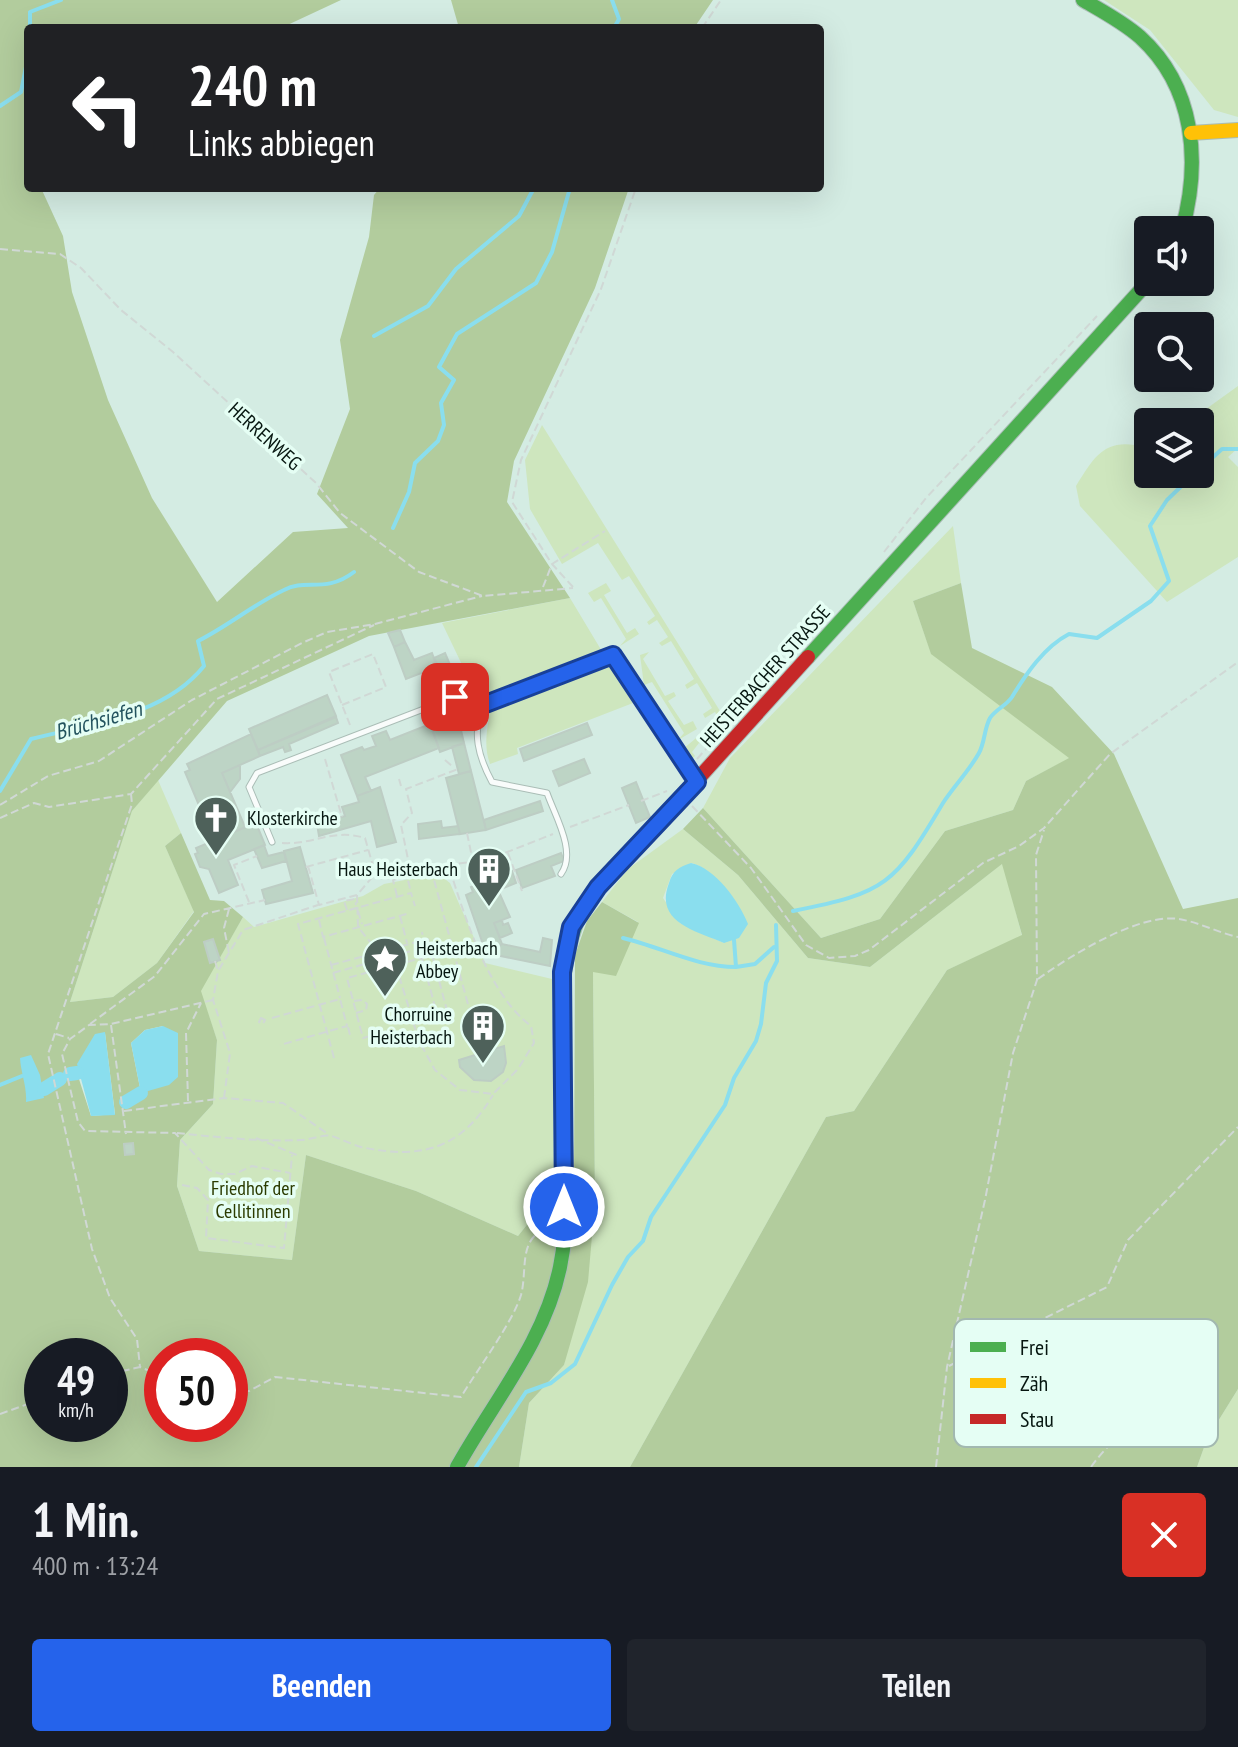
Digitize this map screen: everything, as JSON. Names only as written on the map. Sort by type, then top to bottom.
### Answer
[{"type":"main road","points":[[1083,0],[1120,22],[1157,56],[1183,103],[1191,133],[1194,178],[1185,216]]},
{"type":"main road","points":[[1191,133],[1219,128],[1238,130]]},
{"type":"main road","name":"HEISTERBACHER STRASSE","points":[[457,1467],[543,1321],[560,1268],[564,1224],[562,972],[565,947],[584,905],[1135,296]]},
{"type":"lane","points":[[272,842],[249,787],[257,773],[455,697],[483,705],[613,655],[697,782]]},
{"type":"lane","points":[[483,705],[477,721],[478,751],[492,782],[547,793],[567,851],[566,867],[561,874]]},
{"type":"path","points":[[705,24],[721,0]]},
{"type":"path","points":[[552,564],[512,502],[521,460],[601,289],[635,192]]},
{"type":"path","name":"HERRENWEG","points":[[0,249],[60,254],[81,268],[121,310],[173,352],[316,483],[340,513],[419,572],[483,596],[542,588],[573,588],[552,564]]},
{"type":"path","points":[[882,554],[926,498],[1099,314]]},
{"type":"path","points":[[542,588],[552,564],[605,531]]},
{"type":"path","points":[[0,805],[48,776],[99,761],[165,716],[302,643],[349,626],[375,624],[483,596]]},
{"type":"path","points":[[0,818],[34,803],[49,807],[131,794],[217,699],[375,624]]},
{"type":"path","points":[[342,705],[386,687],[373,654],[329,672],[342,705],[355,737]]},
{"type":"path","points":[[641,801],[673,790],[751,868],[806,945],[829,958],[855,956],[869,950],[983,863],[1019,846],[1044,828],[1110,754],[1238,662]]},
{"type":"path","points":[[697,782],[697,757],[770,677]]},
{"type":"path","points":[[322,750],[342,817]]},
{"type":"path","points":[[445,760],[452,766]]},
{"type":"path","points":[[410,869],[401,825],[412,813],[406,789],[458,769]]},
{"type":"path","points":[[399,779],[401,786]]},
{"type":"path","points":[[131,794],[132,804],[48,1054],[92,1249],[110,1298],[137,1339],[140,1367]]},
{"type":"path","points":[[224,1098],[230,1053],[213,1000],[218,971],[243,930],[357,895],[375,874],[473,863],[629,805]]},
{"type":"path","points":[[958,1319],[1013,1053],[1037,980],[1035,869],[1044,828]]},
{"type":"path","points":[[272,842],[299,844],[345,830],[365,838],[375,874]]},
{"type":"path","points":[[467,833],[473,863]]},
{"type":"path","points":[[319,905],[307,866],[369,850]]},
{"type":"path","points":[[507,852],[522,891]]},
{"type":"path","points":[[249,903],[234,865],[257,856]]},
{"type":"path","points":[[124,1111],[224,1098],[283,1103],[330,1136],[372,1149],[415,1151],[440,1146],[477,1122],[493,1094],[518,1069],[534,1043],[531,1026],[511,1009],[486,963],[466,920],[449,867]]},
{"type":"path","points":[[431,868],[472,1019]]},
{"type":"path","points":[[398,897],[393,880],[407,876],[415,906]]},
{"type":"path","points":[[334,1058],[298,924],[411,893]]},
{"type":"path","points":[[357,895],[358,927],[400,979],[424,1052],[446,1082],[460,1090],[493,1094]]},
{"type":"path","points":[[347,911],[344,901],[355,899],[362,926]]},
{"type":"path","points":[[265,900],[204,914],[155,976],[70,1039],[62,1054],[78,1122],[85,1131],[126,1134],[175,1133],[301,1140],[330,1136]]},
{"type":"path","points":[[229,908],[224,928],[229,953]]},
{"type":"path","points":[[323,937],[410,913]]},
{"type":"path","points":[[400,916],[408,945]]},
{"type":"path","points":[[318,919],[351,1039]]},
{"type":"path","points":[[1037,980],[1088,947],[1163,919],[1180,919],[1238,937]]},
{"type":"path","points":[[422,932],[423,940]]},
{"type":"path","points":[[331,965],[428,939],[450,1022]]},
{"type":"path","points":[[333,973],[428,947]]},
{"type":"path","points":[[382,1033],[363,1038],[347,978],[422,958],[438,1018],[415,1024]]},
{"type":"path","points":[[215,961],[218,971]]},
{"type":"path","points":[[272,1018],[340,999]]},
{"type":"path","points":[[353,1002],[358,999],[367,1004],[362,1014],[356,1013]]},
{"type":"path","points":[[89,1025],[111,1024],[213,1000]]},
{"type":"path","points":[[188,1101],[186,1033],[202,1002]]},
{"type":"path","points":[[149,1007],[150,1015]]},
{"type":"path","points":[[111,1024],[126,1134]]},
{"type":"path","points":[[280,1045],[347,1026]]},
{"type":"path","points":[[55,1033],[70,1039]]},
{"type":"path","points":[[1043,1319],[1107,1287],[1128,1240],[1238,1127]]},
{"type":"path","points":[[175,1133],[209,1170],[235,1174],[252,1166],[290,1173]]},
{"type":"path","points":[[255,1138],[299,1156]]},
{"type":"path","points":[[182,1185],[197,1188],[208,1200],[206,1238],[284,1248],[292,1155]]},
{"type":"path","points":[[248,1391],[275,1377],[461,1397],[520,1297],[525,1248],[538,1231],[564,1224]]},
{"type":"path","points":[[936,1467],[947,1367],[954,1336]]},
{"type":"path","points":[[947,1367],[954,1364]]},
{"type":"path","points":[[128,1370],[144,1369]]},
{"type":"path","points":[[0,1414],[24,1405]]},
{"type":"path","points":[[1091,1467],[1105,1447]]},
{"type":"green space","points":[[0,0],[341,0],[290,24],[24,24],[24,192],[43,192],[63,236],[72,292],[108,400],[152,498],[217,602],[293,532],[348,528],[317,494],[350,409],[340,340],[369,237],[377,192],[628,192],[595,288],[514,461],[507,502],[570,598],[369,636],[227,701],[132,811],[70,1002],[113,997],[157,963],[194,912],[165,846],[181,833],[210,900],[224,901],[243,917],[201,991],[217,1040],[213,1104],[180,1140],[177,1186],[199,1251],[292,1260],[306,1155],[416,1191],[518,1236],[554,1191],[574,1190],[575,955],[587,921],[602,902],[639,923],[616,976],[593,972],[595,1201],[588,1282],[564,1365],[529,1403],[519,1467],[0,1467]],"holes":[[[163,1026],[141,1093],[131,1043],[145,1030]],[[105,1033],[115,1114],[91,1116],[77,1073]]]},
{"type":"green space","points":[[451,0],[713,0],[697,24],[458,24]]},
{"type":"green space","points":[[1104,0],[1238,0],[1238,117],[1214,110],[1150,30]]},
{"type":"green space","points":[[1238,386],[1238,448],[1228,457],[1238,467],[1238,557],[1167,602],[1080,506],[1076,486],[1097,456],[1112,446],[1122,444],[1134,445],[1134,488],[1214,488],[1214,408],[1207,408]]},
{"type":"green space","points":[[542,425],[725,719],[704,745],[699,743],[692,752],[695,756],[691,760],[683,749],[719,719],[715,712],[705,718],[703,714],[712,708],[697,683],[687,689],[685,685],[694,679],[671,641],[662,646],[659,643],[668,637],[657,620],[649,625],[647,622],[655,616],[629,576],[622,580],[598,543],[562,564],[530,509],[525,460]]},
{"type":"green space","points":[[953,526],[961,583],[913,601],[931,653],[1070,758],[1026,781],[1013,810],[945,831],[880,919],[821,938],[703,808],[730,758]]},
{"type":"green space","points":[[606,583],[611,591],[604,595],[627,633],[635,628],[639,634],[620,646],[626,639],[601,598],[594,602],[588,593]]},
{"type":"green space","points":[[961,583],[972,648],[1052,687],[1114,754],[1183,909],[1238,898],[1238,1389],[1218,1421],[1218,1319],[954,1319],[954,1447],[1204,1447],[1197,1467],[630,1467],[826,1117],[854,1111],[947,970],[1022,935],[1002,864],[870,967],[808,958],[738,875],[683,829],[703,808],[821,938],[880,919],[945,831],[1013,810],[1026,781],[1069,758],[931,654],[913,601]]},
{"type":"green space","points":[[570,598],[633,703],[517,748],[518,754],[490,764],[486,744],[489,696],[477,696],[442,623]]},
{"type":"green space","points":[[649,652],[643,659],[665,696],[674,692],[676,696],[668,701],[684,725],[693,721],[697,729],[678,740],[684,733],[652,682],[644,685],[640,655]]},
{"type":"green space","points":[[158,780],[181,833],[165,846],[194,911],[157,963],[113,997],[70,1002],[132,811]]},
{"type":"green space","points":[[683,829],[738,875],[808,958],[870,967],[1003,863],[1022,936],[947,970],[854,1111],[826,1117],[630,1467],[519,1467],[529,1403],[564,1365],[595,1201],[593,972],[638,922],[602,902],[628,869]],"holes":[[[691,863],[710,875],[719,895],[724,943],[680,923],[663,898],[672,874]]]},
{"type":"green space","name":"Friedhof der Cellitinnen","points":[[441,876],[450,883],[485,963],[552,979],[554,1191],[518,1236],[416,1191],[306,1155],[292,1260],[199,1251],[177,1186],[180,1140],[213,1104],[217,1040],[200,991],[243,917],[254,927],[363,896],[384,884]]},
{"type":"green space","points":[[1238,1389],[1238,1467],[1197,1467],[1204,1447],[1218,1447],[1218,1421]]},
{"type":"water","points":[[691,863],[717,878],[739,905],[748,924],[739,938],[724,943],[690,929],[672,916],[666,896],[669,883],[677,870]]},
{"type":"water","points":[[163,1026],[178,1033],[178,1077],[169,1085],[141,1093],[131,1043],[145,1030]]},
{"type":"water","points":[[105,1032],[115,1115],[91,1116],[77,1064],[95,1034]]},
{"type":"water","points":[[31,1055],[40,1075],[44,1098],[26,1102],[20,1058]]},
{"type":"building","points":[[400,630],[405,642],[394,647],[388,633]]},
{"type":"building","points":[[405,642],[414,660],[432,653],[437,667],[406,679],[394,647]]},
{"type":"building","points":[[445,653],[461,691],[451,695],[434,658]]},
{"type":"building","points":[[327,695],[336,716],[258,750],[249,729]]},
{"type":"building","points":[[457,713],[464,743],[440,752],[430,724]]},
{"type":"building","points":[[336,717],[338,723],[289,744],[291,750],[285,752],[283,747],[260,756],[258,750]]},
{"type":"building","points":[[587,723],[592,735],[524,761],[520,749]]},
{"type":"building","points":[[430,724],[439,748],[365,777],[371,791],[357,796],[341,755],[362,747],[364,750],[376,746],[372,736],[386,731],[390,740]]},
{"type":"building","points":[[251,734],[260,756],[222,773],[245,827],[214,841],[185,772],[190,770],[187,764]]},
{"type":"building","points":[[464,743],[471,771],[459,774],[452,747]]},
{"type":"building","points":[[584,759],[590,773],[559,786],[553,771]]},
{"type":"building","points":[[240,765],[240,779],[230,792],[222,773]]},
{"type":"building","points":[[471,771],[486,830],[460,834],[446,778]]},
{"type":"building","points":[[636,782],[650,817],[636,823],[622,788]]},
{"type":"building","points":[[380,787],[396,842],[377,847],[371,821],[319,836],[316,818],[321,816],[323,822],[345,816],[342,807],[359,802],[357,796]]},
{"type":"building","points":[[540,801],[543,811],[486,830],[484,820]]},
{"type":"building","points":[[441,821],[442,828],[458,826],[460,834],[419,839],[418,824]]},
{"type":"building","name":"Klosterkirche","points":[[256,823],[265,845],[228,860],[238,885],[219,893],[209,869],[200,867],[196,848]]},
{"type":"building","points":[[264,845],[268,856],[284,852],[286,861],[262,868],[254,849]]},
{"type":"building","points":[[300,847],[313,893],[266,904],[262,890],[292,881],[284,851]]},
{"type":"building","points":[[561,853],[564,861],[551,866],[555,876],[522,888],[516,870]]},
{"type":"building","name":"Haus Heisterbach","points":[[512,871],[516,883],[498,890],[510,917],[494,923],[502,944],[486,953],[466,895],[473,892],[471,887]]},
{"type":"building","points":[[502,920],[503,925],[508,923],[512,933],[500,938],[494,923]]},
{"type":"building","points":[[543,938],[552,940],[550,966],[486,953],[502,944],[540,952]]},
{"type":"building","points":[[213,939],[220,960],[210,963],[204,942]]},
{"type":"building","name":"Chorruine Heisterbach","points":[[504,1046],[506,1063],[503,1072],[491,1081],[474,1080],[460,1067],[459,1060]]},
{"type":"building","points":[[133,1143],[134,1154],[125,1155],[124,1144]]},
{"type":"waterway","points":[[30,24],[30,12],[61,0]]},
{"type":"waterway","name":"Brüchsiefen","points":[[612,0],[619,19],[616,24]]},
{"type":"waterway","points":[[0,106],[21,92],[24,77]]},
{"type":"waterway","name":"Brüchsiefen","points":[[374,336],[428,306],[456,269],[519,216],[532,192]]},
{"type":"waterway","name":"Brüchsiefen","points":[[393,528],[409,492],[415,463],[438,441],[444,425],[441,403],[454,380],[439,367],[457,334],[536,283],[552,252],[569,192]]},
{"type":"waterway","points":[[1214,456],[1222,449],[1238,449]]},
{"type":"waterway","points":[[793,911],[849,898],[885,881],[912,852],[975,760],[990,718],[1010,700],[1044,654],[1069,634],[1097,638],[1151,601],[1169,581],[1150,526],[1167,500],[1179,488]]},
{"type":"waterway","name":"Brüchsiefen","points":[[0,791],[31,739],[125,716],[147,707],[188,683],[204,666],[198,641],[284,590],[300,585],[334,582],[354,572]]},
{"type":"waterway","points":[[476,1467],[526,1392],[551,1383],[575,1364],[612,1285],[628,1257],[643,1241],[651,1217],[725,1105],[734,1078],[756,1041],[761,1024],[766,983],[777,961],[776,925]]},
{"type":"waterway","points":[[623,938],[693,960],[736,967],[734,940]]},
{"type":"waterway","points":[[736,967],[755,964],[774,947]]},
{"type":"waterway","points":[[70,1074],[77,1073]]},
{"type":"waterway","points":[[0,1085],[22,1076]]},
{"type":"waterway","points":[[44,1089],[60,1079]]},
{"type":"waterway","points":[[126,1102],[141,1093]]},
{"type":"traffic: fast","points":[[1083,0],[1140,37],[1172,79],[1189,127],[1192,152],[1185,216]]},
{"type":"traffic: fast","points":[[808,657],[1135,296]]},
{"type":"traffic: fast","points":[[457,1467],[530,1346],[553,1294],[560,1267],[566,1223],[560,1034],[562,988],[570,945],[584,905]]},
{"type":"traffic: slow","points":[[1191,133],[1238,130]]},
{"type":"traffic: jam","points":[[584,905],[808,657]]},
{"type":"place","name":"Klosterkirche","points":[[216,857]]},
{"type":"place","name":"Haus Heisterbach","points":[[489,908]]},
{"type":"place","name":"Heisterbach Abbey","points":[[385,998]]},
{"type":"place","name":"Chorruine Heisterbach","points":[[483,1065]]},
{"type":"route","points":[[455,697],[483,705],[613,655],[697,782],[598,887],[571,927],[562,972],[564,1207]]}]
